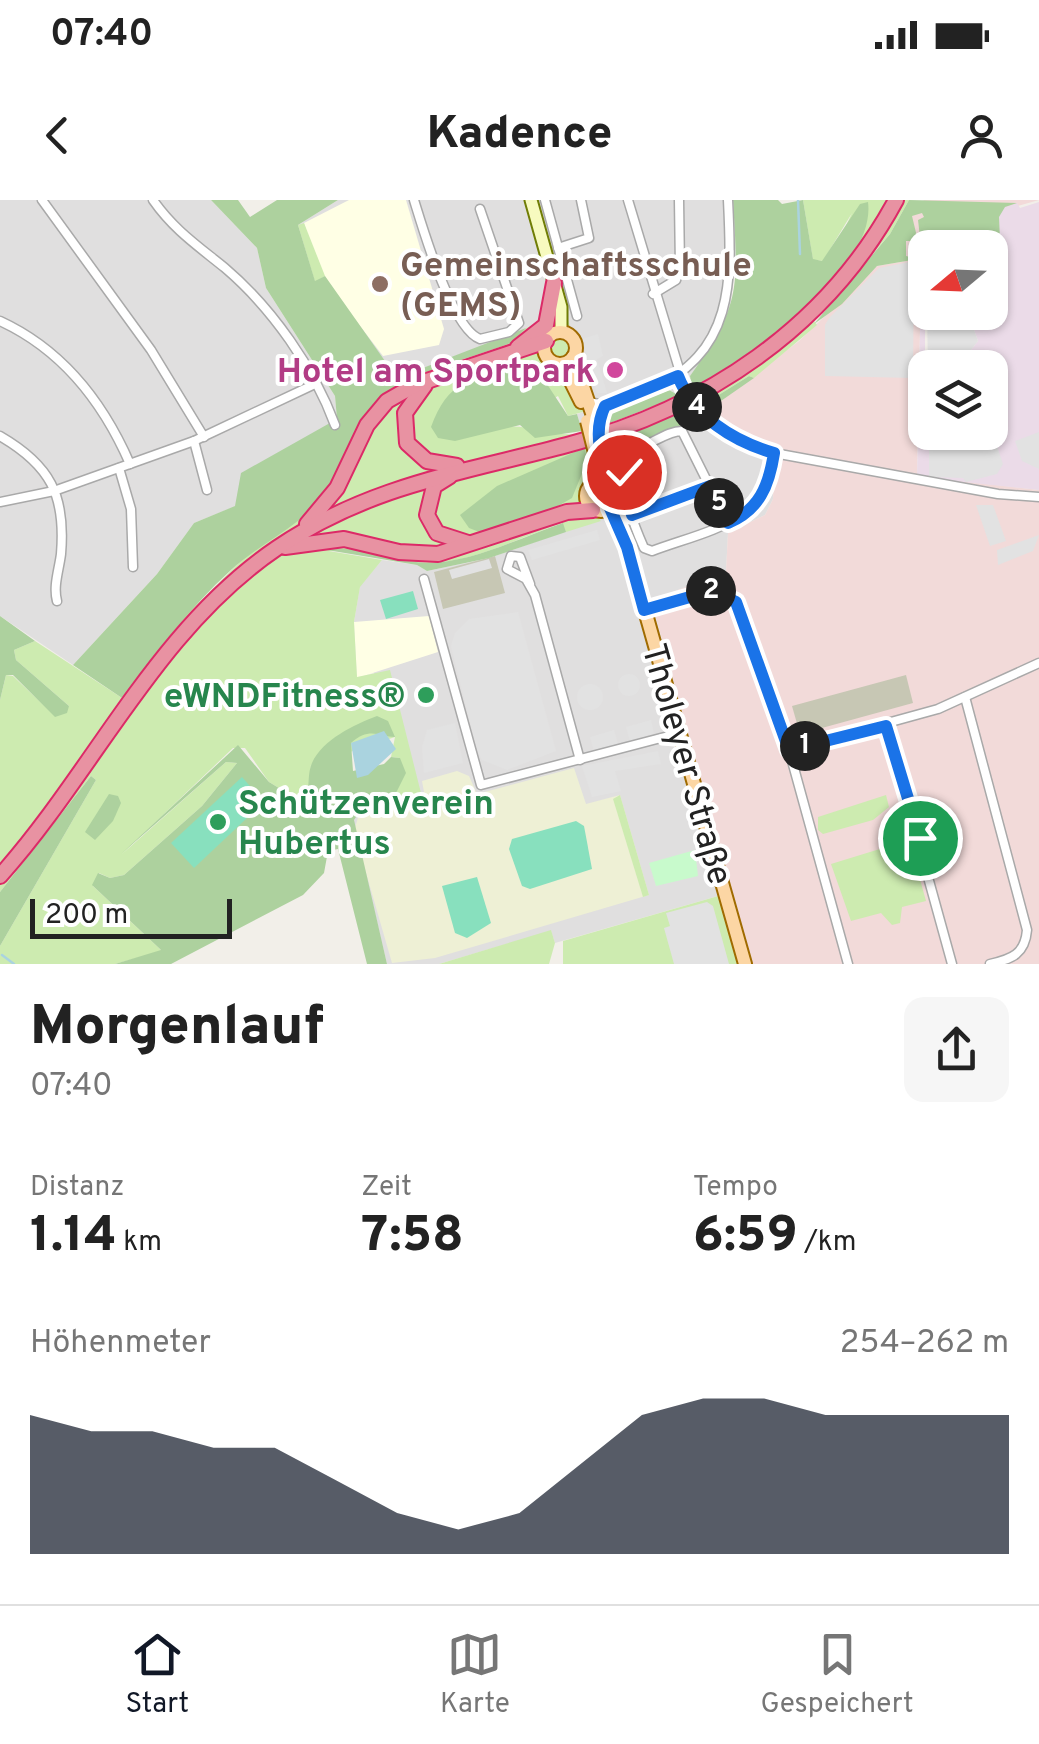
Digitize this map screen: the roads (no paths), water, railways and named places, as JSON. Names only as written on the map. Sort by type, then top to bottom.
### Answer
[{"type":"highway","points":[[0,876],[56,807],[146,679],[207,606],[274,549],[394,488],[623,429],[722,383],[789,334],[822,302],[873,238],[896,200]]},
{"type":"highway","points":[[507,354],[546,325],[554,283]]},
{"type":"highway","points":[[300,533],[337,488],[376,412],[400,392],[507,354],[546,346]]},
{"type":"highway","points":[[430,380],[405,413],[407,443],[427,461],[470,466]]},
{"type":"highway","points":[[469,543],[437,532],[426,506],[434,486],[470,466]]},
{"type":"highway","points":[[274,549],[344,539],[399,552],[438,554],[589,503]]},
{"type":"main road","points":[[532,200],[554,283],[562,332],[576,344],[567,361]]},
{"type":"main road","points":[[562,332],[546,346],[551,361],[567,361]]},
{"type":"main road","points":[[567,361],[590,402],[600,456],[601,482],[589,503],[610,508]]},
{"type":"main road","points":[[567,361],[592,422]]},
{"type":"main road","name":"Tholeyer Straße","points":[[601,482],[616,495],[610,508],[627,547],[744,964]]},
{"type":"street","points":[[42,200],[151,350],[204,438]]},
{"type":"street","points":[[153,200],[177,231],[224,267],[268,313],[315,384],[335,425]]},
{"type":"street","points":[[414,200],[446,290],[468,333],[480,339],[509,332],[519,323],[480,209]]},
{"type":"street","points":[[545,200],[577,316]]},
{"type":"street","points":[[558,248],[589,238],[582,200]]},
{"type":"street","points":[[628,200],[678,376],[701,411],[730,435],[774,453],[1039,497]]},
{"type":"street","points":[[653,294],[676,280],[680,268],[679,200]]},
{"type":"street","points":[[592,422],[605,406],[678,376],[700,356],[727,299],[728,200]]},
{"type":"street","points":[[0,321],[37,342],[80,381],[111,423],[130,464]]},
{"type":"street","points":[[0,502],[54,490],[194,442],[315,384]]},
{"type":"street","points":[[590,402],[605,406]]},
{"type":"street","points":[[728,523],[688,436],[678,430],[640,447],[627,462],[623,482],[648,551],[728,523],[750,512],[767,487],[774,453]]},
{"type":"street","points":[[0,436],[41,464],[54,490],[60,523],[57,601]]},
{"type":"street","points":[[194,442],[207,490]]},
{"type":"street","points":[[119,468],[132,520],[134,567]]},
{"type":"street","points":[[632,515],[710,486]]},
{"type":"street","points":[[424,580],[477,781],[491,785],[680,733]]},
{"type":"street","points":[[530,584],[580,760]]},
{"type":"street","points":[[644,610],[711,591],[736,602],[789,750],[848,964]]},
{"type":"street","points":[[789,750],[886,726],[965,697],[1039,663]]},
{"type":"street","points":[[965,697],[1027,930],[1026,946],[1019,953],[990,964]]},
{"type":"street","points":[[886,726],[952,964]]},
{"type":"water","points":[[384,731],[396,749],[368,775],[357,778],[351,743]]},
{"type":"waterway","points":[[798,200],[800,254]]},
{"type":"waterway","points":[[2,955],[14,964]]},
{"type":"place","name":"Gemeinschaftsschule (GEMS)","points":[[380,284]]},
{"type":"place","name":"Hotel am Sportpark","points":[[615,370]]},
{"type":"place","name":"eWNDFitness®","points":[[426,695]]},
{"type":"place","name":"Schützenverein Hubertus","points":[[218,822]]}]
